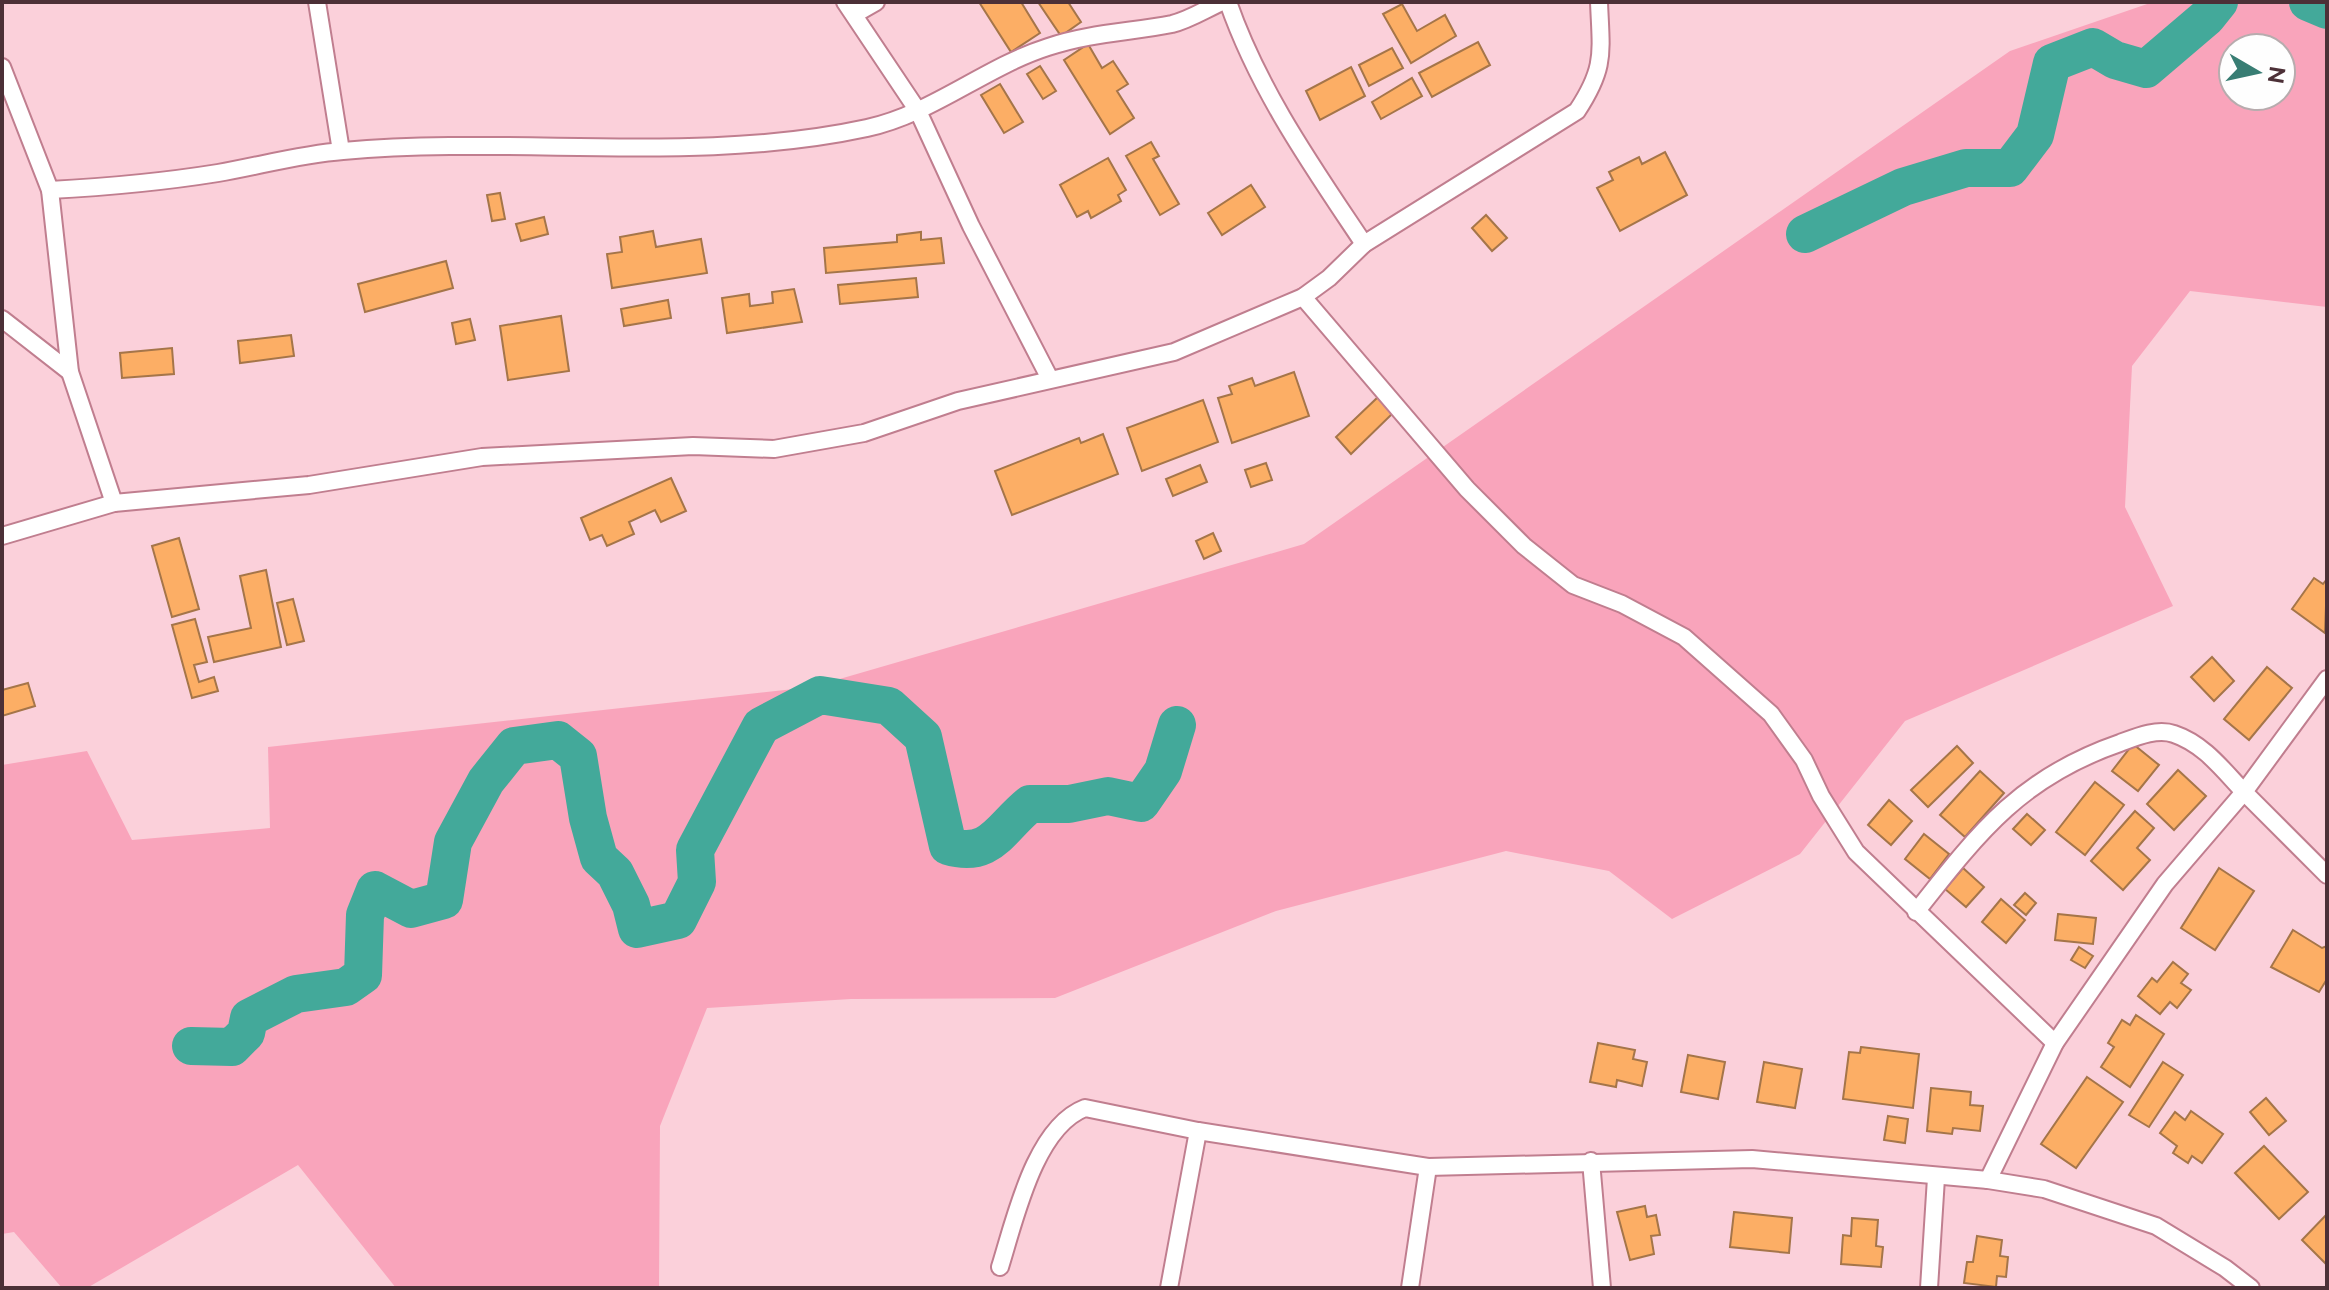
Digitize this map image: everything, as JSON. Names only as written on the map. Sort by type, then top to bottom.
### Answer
[{"type":"street","points":[[317,2],[341,151]]},
{"type":"street","points":[[876,2],[850,8],[918,111],[971,226],[1049,377]]},
{"type":"street","points":[[50,190],[129,186],[341,151],[485,145],[642,147],[811,139],[871,128],[918,111],[1047,47],[1117,30],[1175,23],[1225,2],[1284,124],[1364,244]]},
{"type":"street","points":[[2,536],[114,503],[309,485],[482,457],[693,446],[774,449],[864,433],[958,401],[1049,377],[1174,352],[1303,297],[1329,278],[1364,244],[1577,111],[1597,80],[1601,48],[1599,2]]},
{"type":"street","points":[[2,67],[50,190],[70,372],[114,503]]},
{"type":"street","points":[[1303,297],[1467,489],[1524,546],[1573,585],[1601,594],[1684,637],[1771,714],[1804,760],[1821,796],[1856,852],[2055,1043]]},
{"type":"street","points":[[2,319],[70,372]]},
{"type":"street","points":[[1988,1180],[2055,1043],[2165,884],[2244,792],[2327,679]]},
{"type":"street","points":[[1916,912],[1981,830],[2035,782],[2102,749],[2147,734],[2172,733],[2205,751],[2327,875]]},
{"type":"street","points":[[1000,1267],[1020,1202],[1051,1132],[1069,1114],[1085,1108],[1198,1131],[1428,1167],[1752,1159],[1936,1178],[1988,1180],[2044,1189],[2156,1226],[2225,1268],[2251,1288]]},
{"type":"street","points":[[1169,1288],[1198,1131]]},
{"type":"street","points":[[1591,1161],[1602,1288]]},
{"type":"street","points":[[1410,1288],[1428,1167]]},
{"type":"street","points":[[1929,1288],[1936,1178]]},
{"type":"shaded area","points":[[2153,2],[2327,2],[2327,307],[2190,291],[2132,366],[2125,507],[2173,606],[1905,721],[1800,854],[1672,919],[1609,871],[1506,851],[1276,911],[1055,998],[851,999],[707,1008],[660,1126],[659,1288],[396,1288],[298,1165],[87,1288],[62,1288],[14,1232],[2,1234],[2,765],[87,751],[132,840],[270,828],[268,747],[812,687],[1304,544],[2010,51]]},
{"type":"building","points":[[979,2],[1021,2],[1040,33],[1011,52]]},
{"type":"building","points":[[1038,2],[1068,2],[1081,22],[1061,36]]},
{"type":"building","points":[[1402,4],[1417,31],[1445,15],[1456,36],[1411,63],[1383,14]]},
{"type":"building","points":[[1478,42],[1490,65],[1432,97],[1419,73]]},
{"type":"building","points":[[1088,44],[1102,68],[1113,61],[1128,84],[1117,91],[1134,118],[1110,134],[1064,60]]},
{"type":"building","points":[[1392,48],[1403,68],[1369,86],[1359,65]]},
{"type":"building","points":[[1040,66],[1056,91],[1043,99],[1027,74]]},
{"type":"building","points":[[1351,67],[1365,96],[1320,120],[1306,91]]},
{"type":"building","points":[[1412,78],[1422,96],[1381,119],[1372,102]]},
{"type":"building","points":[[1000,84],[1023,122],[1004,133],[981,95]]},
{"type":"building","points":[[1151,142],[1159,156],[1153,159],[1179,204],[1160,215],[1126,156]]},
{"type":"building","points":[[1665,152],[1687,195],[1620,231],[1597,188],[1613,180],[1609,172],[1639,157],[1642,164]]},
{"type":"building","points":[[1108,158],[1126,190],[1118,195],[1121,201],[1091,218],[1088,211],[1077,217],[1060,185]]},
{"type":"building","points":[[1251,185],[1265,207],[1222,235],[1208,213]]},
{"type":"building","points":[[500,193],[505,219],[492,221],[487,195]]},
{"type":"building","points":[[1486,215],[1507,238],[1492,251],[1472,228]]},
{"type":"building","points":[[544,217],[548,234],[521,241],[516,224]]},
{"type":"building","points":[[653,231],[656,247],[701,239],[707,273],[612,288],[607,254],[622,252],[620,237]]},
{"type":"building","points":[[921,232],[921,240],[941,238],[944,263],[826,273],[824,248],[897,242],[897,235]]},
{"type":"building","points":[[446,261],[453,288],[365,312],[358,284]]},
{"type":"building","points":[[916,278],[918,297],[840,304],[838,285]]},
{"type":"building","points":[[794,289],[802,322],[727,333],[722,298],[749,294],[750,306],[773,303],[772,292]]},
{"type":"building","points":[[668,300],[671,318],[624,326],[621,309]]},
{"type":"building","points":[[561,316],[569,371],[508,380],[500,326]]},
{"type":"building","points":[[470,319],[475,340],[456,344],[452,323]]},
{"type":"building","points":[[291,335],[294,356],[240,363],[238,341]]},
{"type":"building","points":[[172,348],[174,374],[122,378],[120,353]]},
{"type":"building","points":[[1294,372],[1309,416],[1232,443],[1218,398],[1232,394],[1229,386],[1252,378],[1255,386]]},
{"type":"building","points":[[1378,397],[1393,413],[1351,454],[1336,437]]},
{"type":"building","points":[[1203,400],[1218,442],[1142,471],[1127,428]]},
{"type":"building","points":[[1103,434],[1118,474],[1012,515],[995,471],[1079,438],[1081,443]]},
{"type":"building","points":[[1266,463],[1272,480],[1251,487],[1245,470]]},
{"type":"building","points":[[1200,465],[1207,482],[1173,496],[1166,479]]},
{"type":"building","points":[[671,478],[686,511],[661,522],[655,510],[629,522],[634,534],[607,546],[602,535],[590,540],[581,518]]},
{"type":"building","points":[[1213,533],[1221,551],[1204,559],[1196,541]]},
{"type":"building","points":[[179,538],[199,609],[172,617],[152,546]]},
{"type":"building","points":[[266,570],[281,647],[214,662],[208,637],[251,628],[240,576]]},
{"type":"building","points":[[2314,578],[2323,584],[2327,579],[2325,633],[2292,609]]},
{"type":"building","points":[[293,599],[304,641],[287,645],[277,603]]},
{"type":"building","points":[[195,619],[207,662],[194,665],[199,682],[214,677],[218,691],[192,698],[172,625]]},
{"type":"building","points":[[2212,657],[2234,681],[2214,701],[2191,677]]},
{"type":"building","points":[[2267,667],[2292,688],[2249,740],[2224,719]]},
{"type":"building","points":[[28,683],[35,706],[2,716],[2,690]]},
{"type":"building","points":[[2133,744],[2159,765],[2138,791],[2112,771]]},
{"type":"building","points":[[1957,746],[1973,763],[1928,807],[1911,790]]},
{"type":"building","points":[[2178,770],[2206,796],[2174,830],[2147,804]]},
{"type":"building","points":[[1980,771],[2004,793],[1965,837],[1940,815]]},
{"type":"building","points":[[2095,782],[2124,805],[2085,855],[2056,832]]},
{"type":"building","points":[[1889,800],[1912,821],[1891,845],[1868,825]]},
{"type":"building","points":[[2135,811],[2154,828],[2137,848],[2150,860],[2123,890],[2091,861]]},
{"type":"building","points":[[2027,814],[2045,830],[2031,845],[2013,829]]},
{"type":"building","points":[[1924,834],[1949,854],[1930,879],[1905,859]]},
{"type":"building","points":[[1963,868],[1984,887],[1966,907],[1945,889]]},
{"type":"building","points":[[2219,868],[2254,891],[2215,950],[2181,928]]},
{"type":"building","points":[[2025,893],[2036,903],[2026,915],[2014,905]]},
{"type":"building","points":[[2001,899],[2025,920],[2006,943],[1982,922]]},
{"type":"building","points":[[2058,914],[2096,918],[2093,944],[2055,940]]},
{"type":"building","points":[[2293,930],[2322,948],[2327,946],[2327,979],[2319,992],[2271,967]]},
{"type":"building","points":[[2079,947],[2093,956],[2085,968],[2071,960]]},
{"type":"building","points":[[2173,962],[2188,974],[2181,983],[2191,990],[2177,1008],[2170,1002],[2160,1014],[2138,996],[2152,978],[2157,982]]},
{"type":"building","points":[[2136,1015],[2164,1034],[2130,1087],[2101,1067],[2114,1047],[2108,1043],[2122,1020],[2130,1025]]},
{"type":"building","points":[[1598,1043],[1635,1050],[1633,1059],[1647,1062],[1642,1086],[1617,1080],[1616,1087],[1590,1082]]},
{"type":"building","points":[[1861,1047],[1919,1054],[1913,1108],[1843,1099],[1849,1052],[1860,1053]]},
{"type":"building","points":[[1688,1055],[1725,1062],[1718,1099],[1681,1092]]},
{"type":"building","points":[[1764,1062],[1802,1069],[1795,1108],[1757,1102]]},
{"type":"building","points":[[2163,1062],[2183,1075],[2149,1127],[2129,1115]]},
{"type":"building","points":[[2087,1077],[2123,1102],[2076,1168],[2041,1144]]},
{"type":"building","points":[[1931,1088],[1971,1092],[1970,1105],[1983,1106],[1980,1131],[1953,1128],[1952,1134],[1927,1131]]},
{"type":"building","points":[[2266,1098],[2286,1121],[2269,1135],[2250,1112]]},
{"type":"building","points":[[2191,1111],[2223,1134],[2202,1163],[2192,1156],[2188,1163],[2173,1153],[2177,1146],[2160,1133],[2175,1112],[2185,1120]]},
{"type":"building","points":[[1888,1116],[1908,1119],[1905,1143],[1884,1140]]},
{"type":"building","points":[[2264,1146],[2308,1192],[2279,1219],[2235,1173]]},
{"type":"building","points":[[1645,1206],[1647,1217],[1656,1215],[1660,1235],[1651,1236],[1654,1254],[1630,1260],[1617,1212]]},
{"type":"building","points":[[1734,1212],[1792,1218],[1789,1253],[1730,1247]]},
{"type":"building","points":[[2327,1214],[2327,1265],[2302,1240]]},
{"type":"building","points":[[1852,1218],[1878,1220],[1876,1246],[1883,1247],[1881,1267],[1841,1264],[1843,1235],[1851,1236]]},
{"type":"building","points":[[1977,1236],[2002,1240],[2000,1256],[2008,1257],[2006,1277],[1997,1276],[1996,1287],[1964,1283],[1967,1262],[1973,1262]]},
{"type":"waterway","points":[[1805,234],[1903,187],[1966,168],[2010,168],[2035,135],[2052,63],[2093,47],[2115,60],[2146,69],[2207,17],[2219,2]]},
{"type":"waterway","points":[[2308,2],[2327,10]]},
{"type":"waterway","points":[[191,1046],[232,1047],[246,1033],[249,1018],[296,994],[346,987],[363,975],[365,915],[375,890],[411,909],[444,900],[453,842],[486,781],[514,746],[558,740],[578,756],[588,818],[599,858],[615,873],[631,905],[637,929],[678,920],[697,882],[695,850],[761,726],[820,695],[889,706],[923,737],[948,846],[963,849],[985,845],[994,839],[1030,804],[1069,804],[1108,796],[1141,803],[1163,771],[1177,725]]}]
